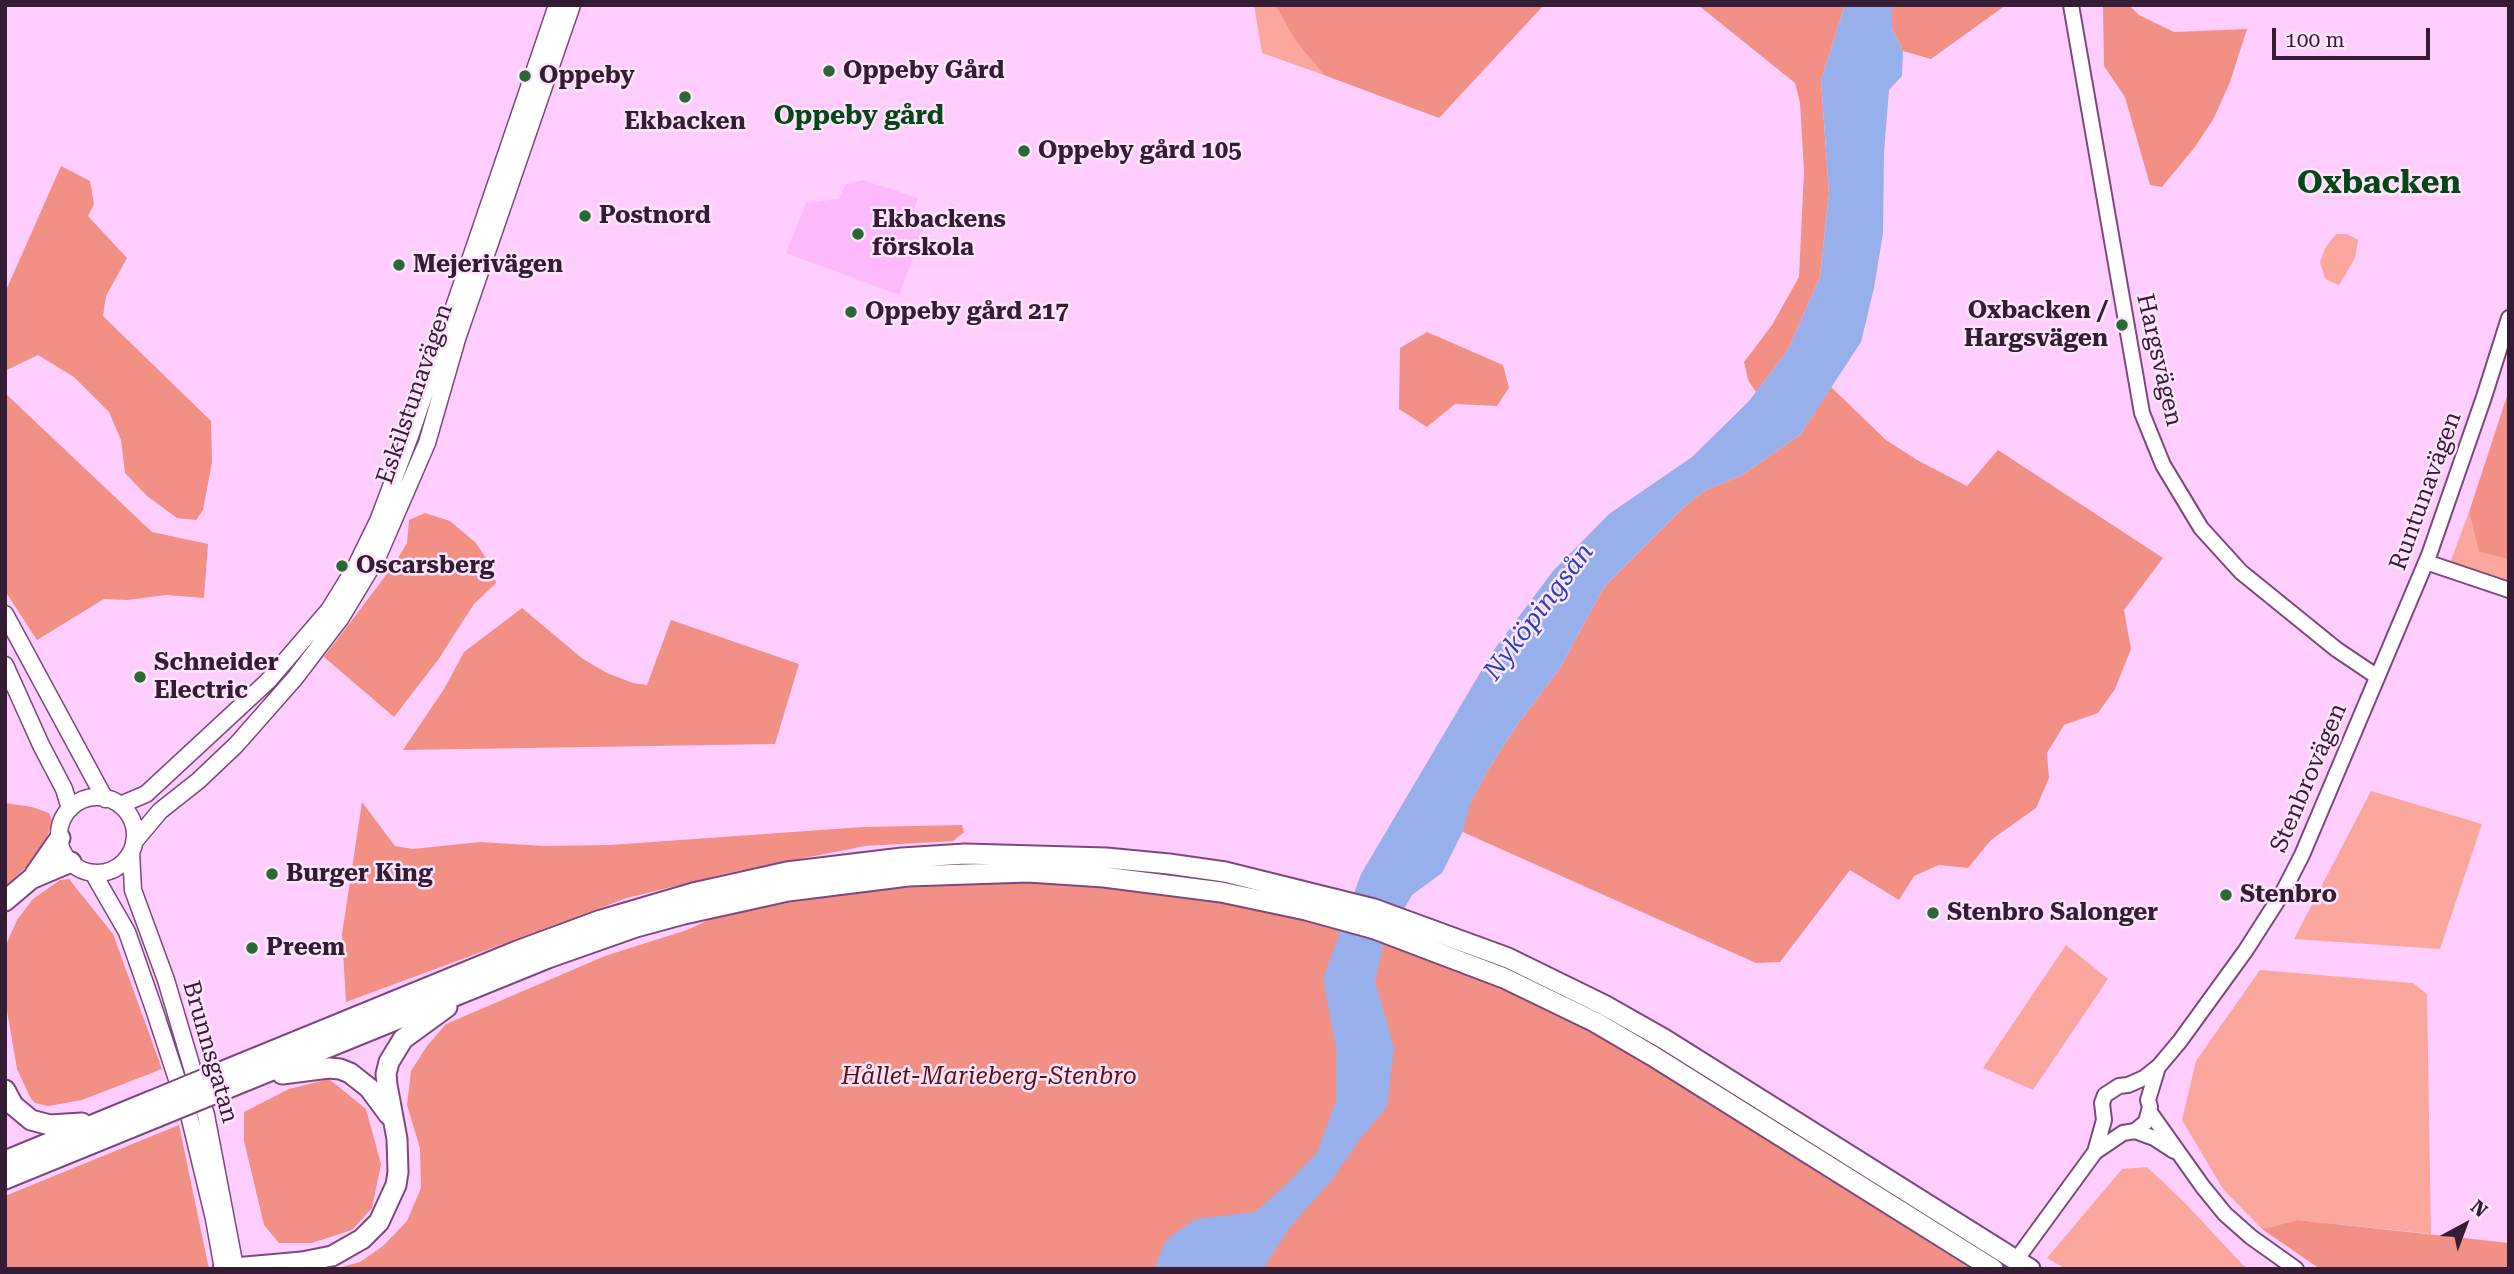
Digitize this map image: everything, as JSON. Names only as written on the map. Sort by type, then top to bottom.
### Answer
[{"type":"highway","points":[[5,901],[32,879],[60,838]]},
{"type":"highway","points":[[5,1179],[154,1109],[517,951],[601,920],[693,892],[787,872],[902,858],[965,854],[1106,858],[1180,865],[1225,872],[1309,901]]},
{"type":"highway","points":[[32,879],[71,862]]},
{"type":"highway","points":[[253,1078],[483,983],[599,939],[684,914],[788,891],[908,876],[1028,872],[1104,877],[1374,909],[1504,978],[1595,1022],[1993,1269]]},
{"type":"highway","points":[[1421,935],[1508,958],[1604,1005],[2026,1261]]},
{"type":"highway","points":[[229,1268],[318,1260],[343,1251],[362,1239],[379,1222],[396,1185],[399,1156],[387,1074],[397,1047],[411,1032],[483,983]]},
{"type":"highway","points":[[224,1080],[340,1069],[350,1073],[369,1088],[393,1122]]},
{"type":"highway","points":[[5,1090],[13,1105],[24,1116],[40,1124],[100,1122]]},
{"type":"highway","points":[[5,1161],[100,1122],[154,1109]]},
{"type":"main road","name":"Eskilstunavägen","points":[[113,802],[146,794],[268,681],[329,610],[355,568],[378,521],[410,436],[558,5]]},
{"type":"main road","name":"Eskilstunavägen","points":[[133,847],[160,811],[198,781],[236,745],[295,678],[340,619],[378,556],[427,443],[457,339],[572,5]]},
{"type":"main road","points":[[5,614],[113,802],[132,821],[133,847],[117,867],[93,873],[80,869],[64,853],[60,838],[62,822],[70,809],[86,799],[113,802]]},
{"type":"main road","points":[[5,665],[64,789],[70,809]]},
{"type":"main road","name":"Brunnsgatan","points":[[133,847],[133,890],[166,980],[206,1115],[229,1268]]},
{"type":"main road","name":"Brunnsgatan","points":[[93,873],[127,932],[154,1009],[190,1119],[214,1219],[229,1268]]},
{"type":"street","name":"Hargsvägen","points":[[2071,5],[2142,413],[2163,465],[2201,528],[2241,572],[2314,633],[2376,676]]},
{"type":"street","name":"Runtunavägen","points":[[2376,676],[2426,562],[2509,318]]},
{"type":"street","points":[[2426,562],[2509,590]]},
{"type":"street","name":"Stenbrovägen","points":[[2026,1261],[2095,1152],[2104,1120],[2101,1112],[2105,1096],[2119,1086],[2144,1078],[2159,1066],[2246,950],[2283,892],[2302,855],[2376,676]]},
{"type":"street","name":"Stenbrovägen","points":[[2095,1152],[2146,1122],[2159,1066]]},
{"type":"street","points":[[2128,1085],[2140,1090],[2181,1157],[2225,1213],[2259,1243],[2296,1269]]},
{"type":"street","points":[[2104,1120],[2115,1131],[2154,1139],[2181,1157]]},
{"type":"shaded area","points":[[1254,5],[1275,5],[1296,42],[1324,75],[1262,53]]},
{"type":"shaded area","name":"Ekbackens förskola","points":[[863,180],[918,198],[914,210],[929,215],[899,295],[786,253],[806,203],[838,199],[846,184]]},
{"type":"shaded area","points":[[2336,234],[2347,234],[2358,240],[2355,258],[2339,285],[2325,279],[2320,262],[2325,248]]},
{"type":"shaded area","points":[[2469,512],[2479,552],[2509,559],[2509,583],[2450,563]]},
{"type":"shaded area","points":[[2371,791],[2482,824],[2440,949],[2294,939]]},
{"type":"shaded area","points":[[2066,945],[2108,979],[2033,1090],[1983,1068]]},
{"type":"shaded area","points":[[2260,970],[2413,983],[2427,994],[2431,1234],[2298,1220],[2262,1229],[2223,1189],[2182,1120],[2196,1061]]},
{"type":"shaded area","points":[[2147,1167],[2250,1269],[2066,1269],[2047,1258],[2122,1169]]},
{"type":"green space","points":[[1275,5],[1544,5],[1439,118],[1324,75],[1296,42]]},
{"type":"green space","points":[[1698,5],[1845,5],[1821,80],[1829,193],[1820,277],[1788,350],[1756,392],[1748,380],[1744,362],[1772,325],[1799,277],[1804,171],[1800,103],[1795,83]]},
{"type":"green space","points":[[1892,5],[2006,5],[1931,59],[1903,51],[1892,29]]},
{"type":"green space","points":[[2103,5],[2129,5],[2139,15],[2174,32],[2247,29],[2230,82],[2214,118],[2195,147],[2162,187],[2150,185],[2125,97],[2104,66]]},
{"type":"green space","points":[[61,166],[90,181],[94,204],[88,216],[127,258],[106,296],[103,316],[211,421],[212,462],[203,510],[196,520],[177,518],[147,496],[125,473],[121,440],[109,412],[74,377],[38,355],[5,371],[7,288]]},
{"type":"green space","points":[[1427,332],[1503,365],[1509,388],[1497,406],[1455,404],[1427,427],[1399,409],[1400,348]]},
{"type":"green space","points":[[1831,387],[1886,440],[1967,486],[1998,450],[2163,558],[2124,610],[2131,649],[2115,689],[2098,713],[2064,725],[2047,753],[2049,778],[2036,808],[1991,840],[1968,868],[1939,865],[1914,876],[1899,900],[1850,870],[1780,962],[1756,963],[1456,829],[1488,770],[1517,725],[1560,668],[1604,587],[1685,506],[1706,490],[1742,475],[1800,435]]},
{"type":"green space","points":[[2509,390],[2508,559],[2479,552],[2469,512]]},
{"type":"green space","points":[[5,393],[152,532],[208,544],[204,598],[166,595],[127,600],[104,599],[37,640],[5,591]]},
{"type":"green space","points":[[425,513],[450,521],[476,543],[492,567],[496,583],[474,604],[438,660],[394,717],[324,657],[393,566],[407,543],[409,520]]},
{"type":"green space","points":[[522,608],[583,659],[607,673],[633,683],[647,685],[671,620],[799,664],[775,744],[403,750],[444,689],[464,652]]},
{"type":"green space","points":[[362,802],[395,846],[413,849],[480,842],[544,846],[610,845],[863,827],[962,825],[964,832],[953,841],[865,846],[728,873],[627,898],[346,1002],[342,934]]},
{"type":"green space","points":[[5,803],[49,813],[52,821],[43,851],[5,887]]},
{"type":"green space","points":[[69,879],[113,934],[162,1069],[82,1100],[48,1106],[35,1103],[31,1099],[17,1069],[5,999],[5,947],[17,920],[33,899],[60,880]]},
{"type":"green space","name":"Hållet-Marieberg-Stenbro","points":[[1003,881],[1106,886],[1219,899],[1368,933],[1506,985],[1642,1055],[1686,1089],[1971,1269],[334,1269],[360,1262],[383,1246],[407,1221],[421,1188],[420,1148],[407,1105],[411,1071],[446,1024],[605,956],[687,930],[724,913],[908,884]]},
{"type":"green space","points":[[329,1079],[366,1109],[381,1164],[372,1208],[352,1230],[312,1243],[279,1243],[264,1225],[244,1141],[244,1112],[289,1089]]},
{"type":"green space","points":[[179,1125],[209,1269],[5,1269],[5,1196]]},
{"type":"green space","points":[[2298,1220],[2509,1243],[2509,1269],[2320,1269],[2262,1229]]},
{"type":"water","name":"Nyköpingsån","points":[[1845,5],[1892,5],[1892,29],[1903,51],[1902,76],[1889,90],[1884,153],[1883,233],[1861,342],[1800,435],[1742,475],[1706,490],[1685,506],[1604,587],[1560,668],[1517,725],[1488,770],[1470,804],[1463,831],[1442,873],[1412,895],[1383,946],[1375,981],[1394,1048],[1387,1107],[1360,1139],[1331,1181],[1290,1227],[1263,1269],[1154,1269],[1166,1240],[1195,1219],[1255,1212],[1317,1152],[1336,1101],[1336,1048],[1323,979],[1361,874],[1493,651],[1553,571],[1609,514],[1692,457],[1749,401],[1788,350],[1820,277],[1829,193],[1821,80]]},
{"type":"place","name":"Oppeby Gård","points":[[829,71]]},
{"type":"place","name":"Oppeby","points":[[525,76]]},
{"type":"place","name":"Ekbacken","points":[[685,97]]},
{"type":"place","name":"Oppeby gård 105","points":[[1024,151]]},
{"type":"place","name":"Postnord","points":[[585,216]]},
{"type":"place","name":"Ekbackens förskola","points":[[858,234]]},
{"type":"place","name":"Mejerivägen","points":[[399,265]]},
{"type":"place","name":"Oppeby gård 217","points":[[851,312]]},
{"type":"place","name":"Oxbacken / Hargsvägen","points":[[2122,325]]},
{"type":"place","name":"Oscarsberg","points":[[342,566]]},
{"type":"place","name":"Schneider Electric","points":[[140,677]]},
{"type":"place","name":"Burger King","points":[[272,874]]},
{"type":"place","name":"Stenbro","points":[[2226,895]]},
{"type":"place","name":"Stenbro Salonger","points":[[1933,913]]},
{"type":"place","name":"Preem","points":[[252,948]]},
{"type":"district","name":"Oppeby gård","points":[[859,116]]},
{"type":"district","name":"Oxbacken","points":[[2379,184]]}]
